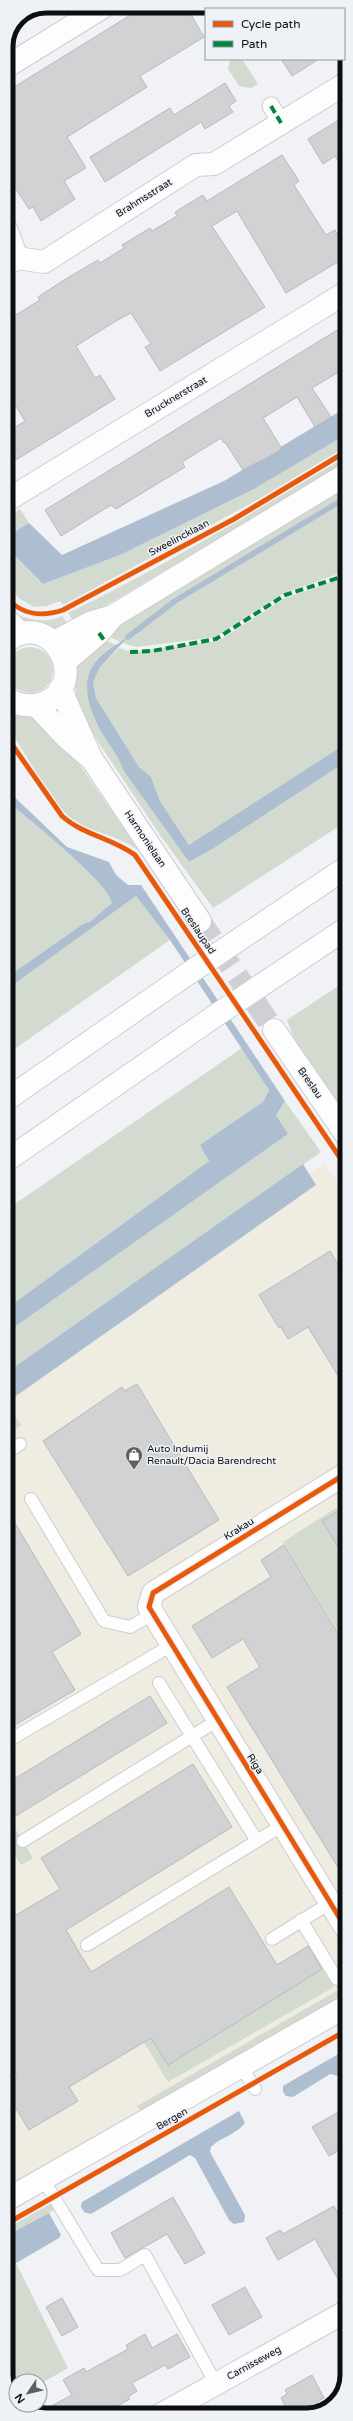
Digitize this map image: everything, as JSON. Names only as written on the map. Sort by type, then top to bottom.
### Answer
[{"type":"main road","points":[[13,63],[94,13]]},
{"type":"main road","name":"Brahmsstraat","points":[[13,262],[44,262],[196,165],[214,164],[276,115],[340,84]]},
{"type":"main road","name":"Brucknerstraat","points":[[13,497],[340,296]]},
{"type":"main road","points":[[54,642],[92,622],[113,616],[340,478]]},
{"type":"main road","points":[[65,662],[99,633],[113,616]]},
{"type":"main road","points":[[13,632],[35,633],[54,642],[65,662],[65,676],[60,688],[50,699],[36,705],[22,705],[13,701]]},
{"type":"main road","name":"Harmonielaan","points":[[60,688],[91,758],[200,920]]},
{"type":"main road","name":"Harmonielaan","points":[[36,705],[66,737],[91,758]]},
{"type":"main road","points":[[13,1095],[186,975],[340,872]]},
{"type":"main road","points":[[13,1156],[215,1016],[340,933]]},
{"type":"main road","name":"Breslau","points":[[274,1030],[340,1126]]},
{"type":"main road","name":"Krakau","points":[[151,1610],[153,1593],[340,1477]]},
{"type":"main road","name":"Riga","points":[[151,1610],[340,1919]]},
{"type":"main road","name":"Bergen","points":[[13,2195],[242,2067],[340,2010]]},
{"type":"main road","name":"Carnisseweg","points":[[173,2408],[340,2315]]},
{"type":"lane","points":[[13,1448],[20,1444]]},
{"type":"lane","points":[[31,1499],[104,1621],[130,1627],[151,1610]]},
{"type":"lane","points":[[13,1738],[172,1645]]},
{"type":"lane","points":[[159,1683],[257,1841]]},
{"type":"lane","points":[[23,1841],[218,1720]]},
{"type":"lane","points":[[87,1945],[283,1826]]},
{"type":"lane","points":[[272,1939],[330,1903]]},
{"type":"lane","points":[[301,1920],[338,1979]]},
{"type":"lane","points":[[242,2067],[255,2089]]},
{"type":"lane","points":[[43,2179],[98,2270],[120,2270],[145,2256],[216,2384]]},
{"type":"shaded area","points":[[230,60],[243,60],[258,84],[251,88],[239,86],[228,69]]},
{"type":"shaded area","points":[[340,438],[340,450],[259,499],[63,605],[60,601],[47,606],[34,607],[20,599],[13,591],[13,554],[43,584],[120,555],[254,489]]},
{"type":"shaded area","points":[[340,460],[340,466],[75,624],[68,613],[139,577]]},
{"type":"shaded area","points":[[340,488],[340,573],[284,593],[216,637],[137,647],[122,643],[104,634]]},
{"type":"shaded area","points":[[20,509],[29,523],[13,533],[13,514]]},
{"type":"shaded area","points":[[340,579],[340,748],[190,846],[160,801],[151,777],[139,767],[96,698],[93,682],[100,667],[119,648],[131,652],[218,641],[285,598]]},
{"type":"shaded area","points":[[13,613],[30,619],[42,621],[55,619],[62,616],[69,626],[54,631],[21,623]]},
{"type":"shaded area","points":[[100,638],[116,645],[95,663],[88,678],[92,713],[104,736],[119,757],[123,770],[189,862],[214,848],[340,766],[340,826],[213,908],[160,835],[85,722],[76,696],[75,681],[79,660]]},
{"type":"shaded area","points":[[25,647],[35,647],[43,651],[49,657],[53,665],[53,675],[49,683],[43,689],[35,693],[25,693],[13,685],[13,655]]},
{"type":"shaded area","points":[[13,712],[38,720],[71,752],[139,851],[123,841],[81,825],[73,820],[55,801],[37,775],[13,735]]},
{"type":"shaded area","points":[[13,806],[65,850],[97,881],[107,894],[112,903],[91,921],[83,924],[13,973]]},
{"type":"shaded area","points":[[136,896],[170,940],[13,1050],[13,985]]},
{"type":"shaded area","points":[[340,985],[340,1106],[295,1042],[287,1020]]},
{"type":"shaded area","points":[[242,1048],[269,1090],[263,1102],[201,1145],[209,1161],[13,1304],[13,1205]]},
{"type":"shaded area","points":[[285,1101],[321,1152],[13,1368],[13,1328],[288,1134],[276,1115]]},
{"type":"shaded area","points":[[324,1163],[340,1186],[340,2008],[13,2195],[13,1381]]},
{"type":"shaded area","points":[[13,1414],[21,1425],[13,1431]]},
{"type":"shaded area","points":[[336,1508],[340,1514],[340,1634],[283,1542]]},
{"type":"shaded area","points":[[13,1825],[33,1858],[21,1865],[13,1852]]},
{"type":"shaded area","points":[[323,1968],[334,1987],[168,2082],[131,2021],[138,2017],[168,2065]]},
{"type":"shaded area","points":[[340,1989],[340,2000],[147,2109],[141,2110],[137,2106]]},
{"type":"shaded area","points":[[52,2203],[56,2209],[13,2232],[13,2225]]},
{"type":"shaded area","points":[[16,2263],[68,2368],[48,2379],[48,2373],[13,2373],[13,2265]]},
{"type":"water","points":[[340,411],[340,438],[254,489],[120,555],[43,584],[13,554],[13,533],[29,523],[62,555],[224,481]]},
{"type":"water","points":[[128,637],[100,667],[93,682],[96,698],[139,767],[151,777],[160,801],[189,845],[340,748],[340,766],[214,848],[189,862],[123,770],[117,756],[99,728],[91,710],[87,691],[87,682],[90,673],[97,660],[105,652]]},
{"type":"water","points":[[13,796],[67,847],[109,862],[116,875],[128,885],[141,885],[285,1101],[276,1115],[288,1134],[13,1328],[13,1304],[209,1161],[200,1145],[263,1102],[269,1090],[170,940],[136,896],[13,985],[13,973],[83,924],[91,921],[112,903],[97,881],[48,835],[13,806]]},
{"type":"water","points":[[303,1164],[316,1185],[13,1398],[13,1368]]},
{"type":"water","points":[[340,2053],[340,2076],[330,2074],[293,2097],[286,2096],[283,2092],[283,2086]]},
{"type":"water","points":[[239,2111],[245,2123],[238,2130],[211,2147],[210,2152],[245,2215],[244,2222],[234,2224],[229,2220],[195,2158],[190,2155],[91,2214],[84,2212],[81,2207],[82,2202]]},
{"type":"water","points":[[49,2213],[61,2235],[59,2238],[13,2265],[13,2232]]},
{"type":"building","points":[[134,13],[190,13],[204,37],[140,76],[147,87],[67,137],[86,168],[64,181],[75,199],[41,221],[33,207],[29,209],[13,185],[13,88]]},
{"type":"building","points":[[282,60],[317,60],[292,76]]},
{"type":"building","points":[[225,83],[236,101],[229,106],[233,112],[205,129],[201,122],[105,182],[90,157],[170,108],[174,115]]},
{"type":"building","points":[[340,119],[340,164],[335,156],[323,164],[308,139]]},
{"type":"building","points":[[282,155],[299,181],[294,185],[326,235],[335,230],[340,238],[340,261],[286,293],[237,211],[212,226],[265,307],[160,371],[145,347],[151,344],[131,313],[116,321],[76,346],[95,378],[100,375],[115,399],[13,462],[13,429],[25,421],[13,401],[13,317],[40,300],[38,297],[64,280],[98,260],[100,263],[124,248],[122,245],[150,228],[152,231],[177,216],[175,212],[203,195],[207,201]]},
{"type":"building","points":[[340,328],[340,371],[312,388],[331,417],[315,427],[297,397],[263,418],[282,449],[243,470],[221,438],[182,462],[185,467],[116,509],[111,505],[61,536],[45,510]]},
{"type":"building","points":[[330,1251],[340,1267],[340,1379],[308,1327],[288,1339],[281,1327],[279,1328],[259,1295]]},
{"type":"building","points":[[137,1384],[219,1520],[128,1576],[43,1441],[122,1387],[124,1391]]},
{"type":"building","points":[[340,1510],[340,1550],[322,1521]]},
{"type":"building","points":[[13,1520],[81,1634],[52,1652],[75,1690],[13,1726]]},
{"type":"building","points":[[284,1545],[340,1637],[340,1871],[227,1687],[260,1667],[243,1639],[212,1658],[192,1626],[271,1577],[261,1560]]},
{"type":"building","points":[[150,1696],[167,1723],[13,1818],[13,1780]]},
{"type":"building","points":[[193,1764],[232,1827],[66,1930],[91,1972],[229,1887],[277,1965],[308,1946],[322,1969],[168,2065],[151,2038],[69,2087],[78,2101],[29,2130],[13,2104],[13,2080],[18,2078],[13,2070],[13,1917],[60,1889],[41,1858]]},
{"type":"building","points":[[340,2111],[340,2150],[329,2156],[312,2127]]},
{"type":"building","points":[[173,2197],[205,2253],[185,2264],[167,2234],[125,2258],[111,2233]]},
{"type":"building","points":[[334,2206],[340,2217],[340,2283],[315,2239],[278,2260],[266,2238],[280,2230],[283,2234]]},
{"type":"building","points":[[245,2287],[262,2317],[229,2335],[212,2305]]},
{"type":"building","points":[[62,2298],[78,2327],[62,2336],[46,2307]]},
{"type":"building","points":[[145,2334],[152,2348],[177,2334],[190,2357],[168,2369],[165,2365],[132,2383],[137,2391],[128,2397],[130,2399],[114,2408],[48,2408],[72,2395],[63,2380],[84,2368],[86,2372],[128,2349],[126,2345]]},
{"type":"building","points":[[312,2375],[324,2398],[317,2402],[319,2406],[316,2407],[286,2408],[281,2398],[287,2394],[285,2390]]},
{"type":"waterway","points":[[128,637],[175,601],[340,501]]},
{"type":"tunnel","points":[[200,921],[274,1030]]},
{"type":"marked path","points":[[271,106],[281,123]]},
{"type":"marked path","points":[[130,652],[152,651],[216,639],[285,595],[340,577]]},
{"type":"marked path","points":[[99,633],[104,640]]},
{"type":"cycle path","name":"Sweelincklaan","points":[[13,604],[25,611],[40,614],[63,610],[234,519],[340,455]]},
{"type":"cycle path","name":"Breslaupad","points":[[13,746],[62,816],[79,828],[117,844],[135,855],[340,1158]]},
{"type":"cycle path","points":[[340,1477],[153,1593],[149,1607],[340,1919]]},
{"type":"cycle path","points":[[13,2220],[340,2034]]},
{"type":"place","name":"Auto Indumij Renault/Dacia Barendrecht","points":[[134,1470]]}]
